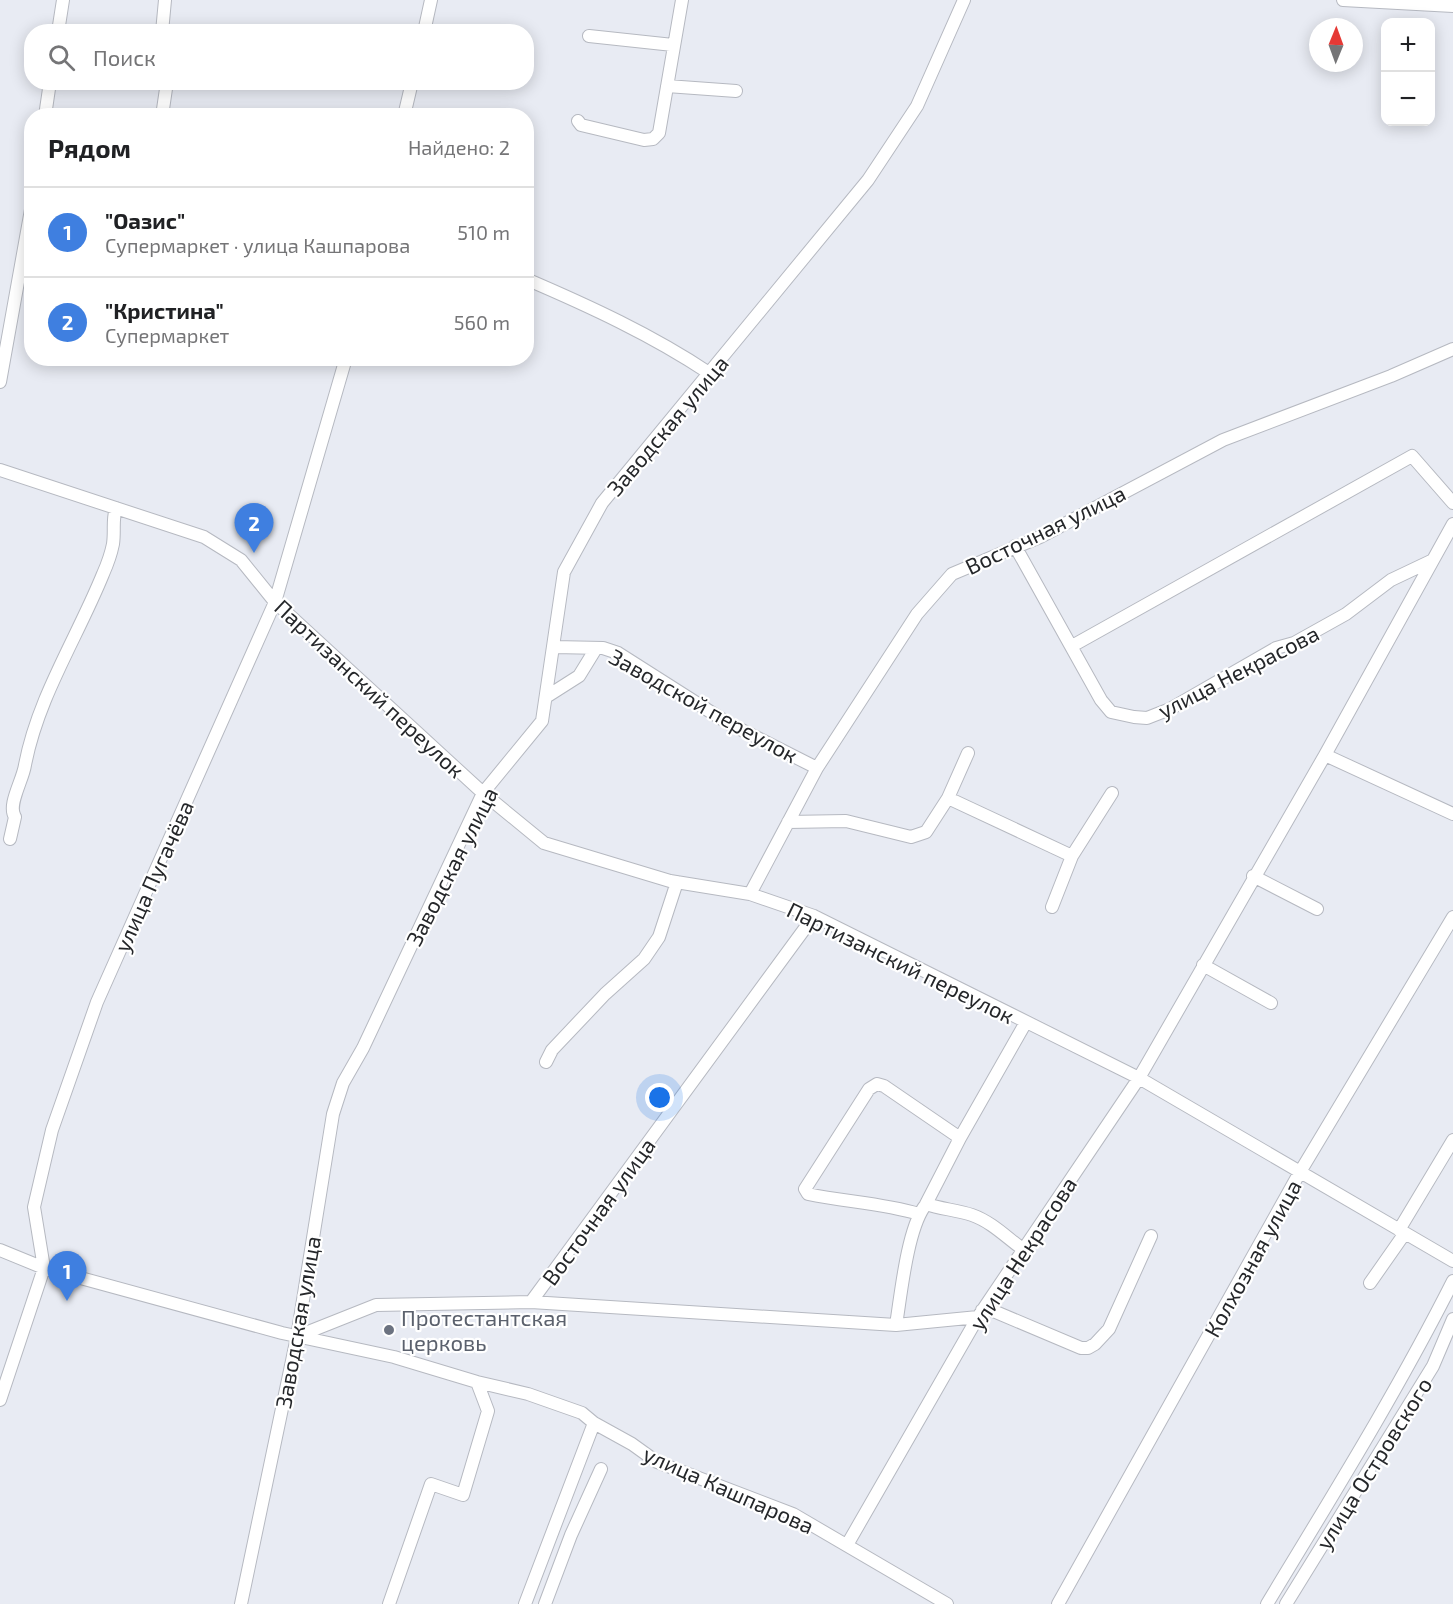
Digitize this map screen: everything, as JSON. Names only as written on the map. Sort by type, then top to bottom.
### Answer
[{"type":"street","points":[[59,24],[63,0]]},
{"type":"street","points":[[163,24],[165,0]]},
{"type":"street","points":[[426,24],[431,0]]},
{"type":"street","points":[[578,121],[581,124],[644,140],[653,139],[659,133],[682,0]]},
{"type":"street","name":"Заводская улица","points":[[241,1604],[297,1337],[333,1114],[340,1094],[483,793],[543,721],[564,572],[602,503],[868,180],[917,106],[964,0]]},
{"type":"street","points":[[1343,0],[1453,6]]},
{"type":"street","points":[[589,36],[673,45]]},
{"type":"street","points":[[667,86],[736,91]]},
{"type":"street","points":[[46,108],[49,90]]},
{"type":"street","points":[[163,108],[166,90]]},
{"type":"street","points":[[406,108],[410,90]]},
{"type":"street","points":[[0,382],[24,248]]},
{"type":"street","points":[[534,283],[621,323],[678,353],[709,373]]},
{"type":"street","name":"Восточная улица","points":[[750,894],[817,768],[917,614],[952,574],[1040,537],[1222,440],[1391,376],[1453,349]]},
{"type":"street","name":"улица Пугачёва","points":[[0,1400],[44,1268],[34,1207],[52,1130],[97,1002],[274,602],[344,366]]},
{"type":"street","points":[[1072,646],[1413,456],[1453,503]]},
{"type":"street","name":"Партизанский переулок","points":[[0,470],[204,537],[241,560],[274,602],[483,793],[544,843],[677,882],[750,894],[813,916],[1138,1078],[1453,1261]]},
{"type":"street","points":[[10,839],[15,818],[12,804],[25,770],[36,725],[56,675],[104,572],[113,545],[113,516],[116,508]]},
{"type":"street","name":"улица Некрасова","points":[[847,1545],[980,1314],[1138,1078],[1325,755],[1453,524]]},
{"type":"street","name":"улица Некрасова","points":[[1015,546],[1101,700],[1111,712],[1147,718],[1170,708],[1276,648],[1293,643],[1346,614],[1391,580],[1431,561]]},
{"type":"street","name":"Заводской переулок","points":[[554,647],[595,650],[603,648],[618,653],[728,723],[817,768]]},
{"type":"street","points":[[546,697],[579,676],[595,650]]},
{"type":"street","points":[[788,822],[846,820],[911,837],[926,832],[948,798],[968,753]]},
{"type":"street","points":[[1325,755],[1453,814]]},
{"type":"street","points":[[1052,907],[1072,856],[1112,793]]},
{"type":"street","points":[[948,798],[1072,856]]},
{"type":"street","points":[[1254,876],[1317,909]]},
{"type":"street","points":[[546,1062],[552,1050],[605,994],[644,959],[659,937],[677,882]]},
{"type":"street","name":"Восточная улица","points":[[531,1302],[813,916]]},
{"type":"street","name":"Колхозная улица","points":[[1058,1604],[1300,1172],[1453,916]]},
{"type":"street","points":[[1203,965],[1271,1004]]},
{"type":"street","name":"Партизанский переулок","points":[[897,1325],[907,1258],[922,1209],[1026,1022]]},
{"type":"street","points":[[960,1138],[884,1086],[877,1084],[869,1089],[806,1189],[808,1194],[896,1207],[939,1209],[971,1215],[983,1220],[1024,1250]]},
{"type":"street","points":[[1370,1283],[1453,1140]]},
{"type":"street","points":[[297,1337],[376,1305],[531,1302],[897,1325],[980,1314],[991,1310],[1080,1348],[1088,1348],[1109,1329],[1151,1236]]},
{"type":"street","name":"улица Кашпарова","points":[[0,1250],[44,1268],[297,1337],[394,1357],[539,1398],[582,1413],[594,1423],[632,1444],[657,1462],[793,1514],[947,1604]]},
{"type":"street","points":[[1267,1604],[1348,1470],[1428,1330],[1453,1281]]},
{"type":"street","name":"улица Островского","points":[[1287,1604],[1433,1366],[1453,1319]]},
{"type":"street","points":[[389,1604],[430,1484],[463,1495],[488,1411],[477,1382]]},
{"type":"street","points":[[525,1604],[594,1423]]},
{"type":"street","points":[[545,1604],[571,1535],[601,1469]]},
{"type":"street","points":[[550,1539],[563,1556]]},
{"type":"place","name":"\"Кристина\"","points":[[254,553]]},
{"type":"place","name":"\"Оазис\"","points":[[67,1301]]},
{"type":"place","name":"Протестантская церковь","points":[[389,1330]]}]
